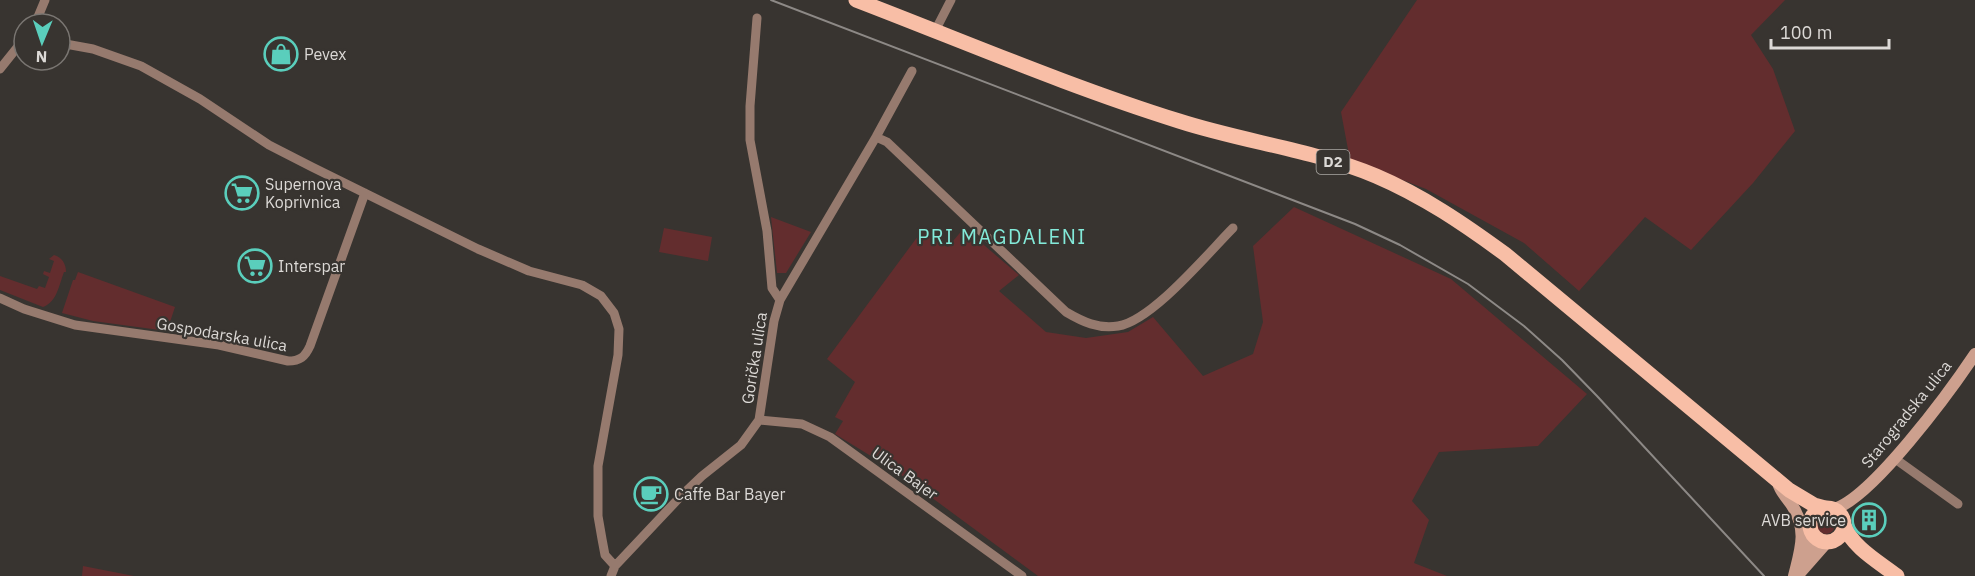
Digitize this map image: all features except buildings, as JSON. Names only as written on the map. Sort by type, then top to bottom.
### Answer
[{"type":"main road","name":"D2","points":[[856,0],[1138,108],[1209,130],[1350,167],[1409,192],[1448,214],[1505,254],[1789,490],[1814,505],[1838,512],[1848,534],[1863,550],[1897,576]]},
{"type":"main road","name":"Starogradska ulica","points":[[1844,523],[1848,511],[1861,494],[1927,419],[1975,354]]},
{"type":"main road","points":[[1777,479],[1780,490],[1795,511],[1802,531],[1795,576]]},
{"type":"main road","name":"D2","points":[[1789,490],[1816,538],[1863,550]]},
{"type":"main road","name":"Starogradska ulica","points":[[1829,509],[1847,504],[1861,494]]},
{"type":"main road","points":[[1806,564],[1812,545],[1811,528],[1816,512],[1829,509]]},
{"type":"main road","points":[[1795,576],[1831,541],[1840,536],[1844,523]]},
{"type":"street","points":[[935,30],[951,0]]},
{"type":"street","name":"Gorička ulica","points":[[757,18],[750,106],[750,140],[767,231],[772,288],[780,300]]},
{"type":"street","points":[[72,45],[93,49],[141,66],[200,99],[269,145],[511,264],[547,277],[582,285],[601,296],[610,306],[617,320],[620,338],[598,466],[598,516],[605,555],[615,566]]},
{"type":"street","points":[[0,69],[12,54]]},
{"type":"street","name":"Gorička ulica","points":[[610,576],[615,566],[681,496],[741,445],[759,420],[774,321],[780,300],[912,71]]},
{"type":"street","points":[[876,137],[887,142],[1066,312],[1086,324],[1104,327],[1121,326],[1141,316],[1164,298],[1233,228]]},
{"type":"street","name":"Gospodarska ulica","points":[[0,298],[24,309],[75,325],[219,345],[288,361],[297,361],[306,355],[310,346],[365,193]]},
{"type":"street","name":"Ulica Bajer","points":[[759,420],[802,424],[830,437],[1022,576]]},
{"type":"street","points":[[1894,458],[1958,504]]},
{"type":"shaded area","points":[[1417,0],[1785,0],[1751,35],[1773,69],[1795,131],[1753,183],[1691,250],[1645,217],[1579,291],[1524,243],[1426,189],[1350,160],[1341,112]]},
{"type":"shaded area","points":[[1294,207],[1451,279],[1587,394],[1538,446],[1439,452],[1412,501],[1429,520],[1414,563],[1447,576],[1038,576],[897,472],[835,434],[843,421],[835,417],[855,382],[827,359],[921,232],[948,247],[964,228],[1019,275],[999,291],[1046,332],[1086,338],[1128,332],[1153,317],[1203,376],[1253,354],[1263,322],[1253,246]]},
{"type":"shaded area","points":[[771,217],[811,232],[786,273],[777,273]]},
{"type":"shaded area","points":[[664,228],[712,237],[708,261],[659,252]]},
{"type":"shaded area","points":[[54,255],[63,261],[66,272],[48,305],[43,307],[0,290],[0,276],[37,289],[39,286],[45,288],[49,277],[43,274],[44,271],[50,273],[54,261],[49,259]]},
{"type":"shaded area","points":[[78,272],[175,307],[167,331],[93,321],[62,313]]},
{"type":"shaded area","points":[[1822,516],[1830,516],[1835,521],[1833,532],[1822,534],[1817,529],[1817,521]]},
{"type":"shaded area","points":[[83,566],[134,576],[82,576]]},
{"type":"railway","points":[[771,0],[1355,224],[1400,245],[1468,284],[1524,326],[1562,360],[1764,576]]},
{"type":"place","name":"Pevex","points":[[281,54]]},
{"type":"place","name":"Supernova Koprivnica","points":[[242,193]]},
{"type":"place","name":"Interspar","points":[[255,266]]},
{"type":"place","name":"Caffe Bar Bayer","points":[[651,494]]},
{"type":"place","name":"AVB service","points":[[1869,520]]},
{"type":"district","name":"PRI MAGDALENI","points":[[1002,237]]}]
